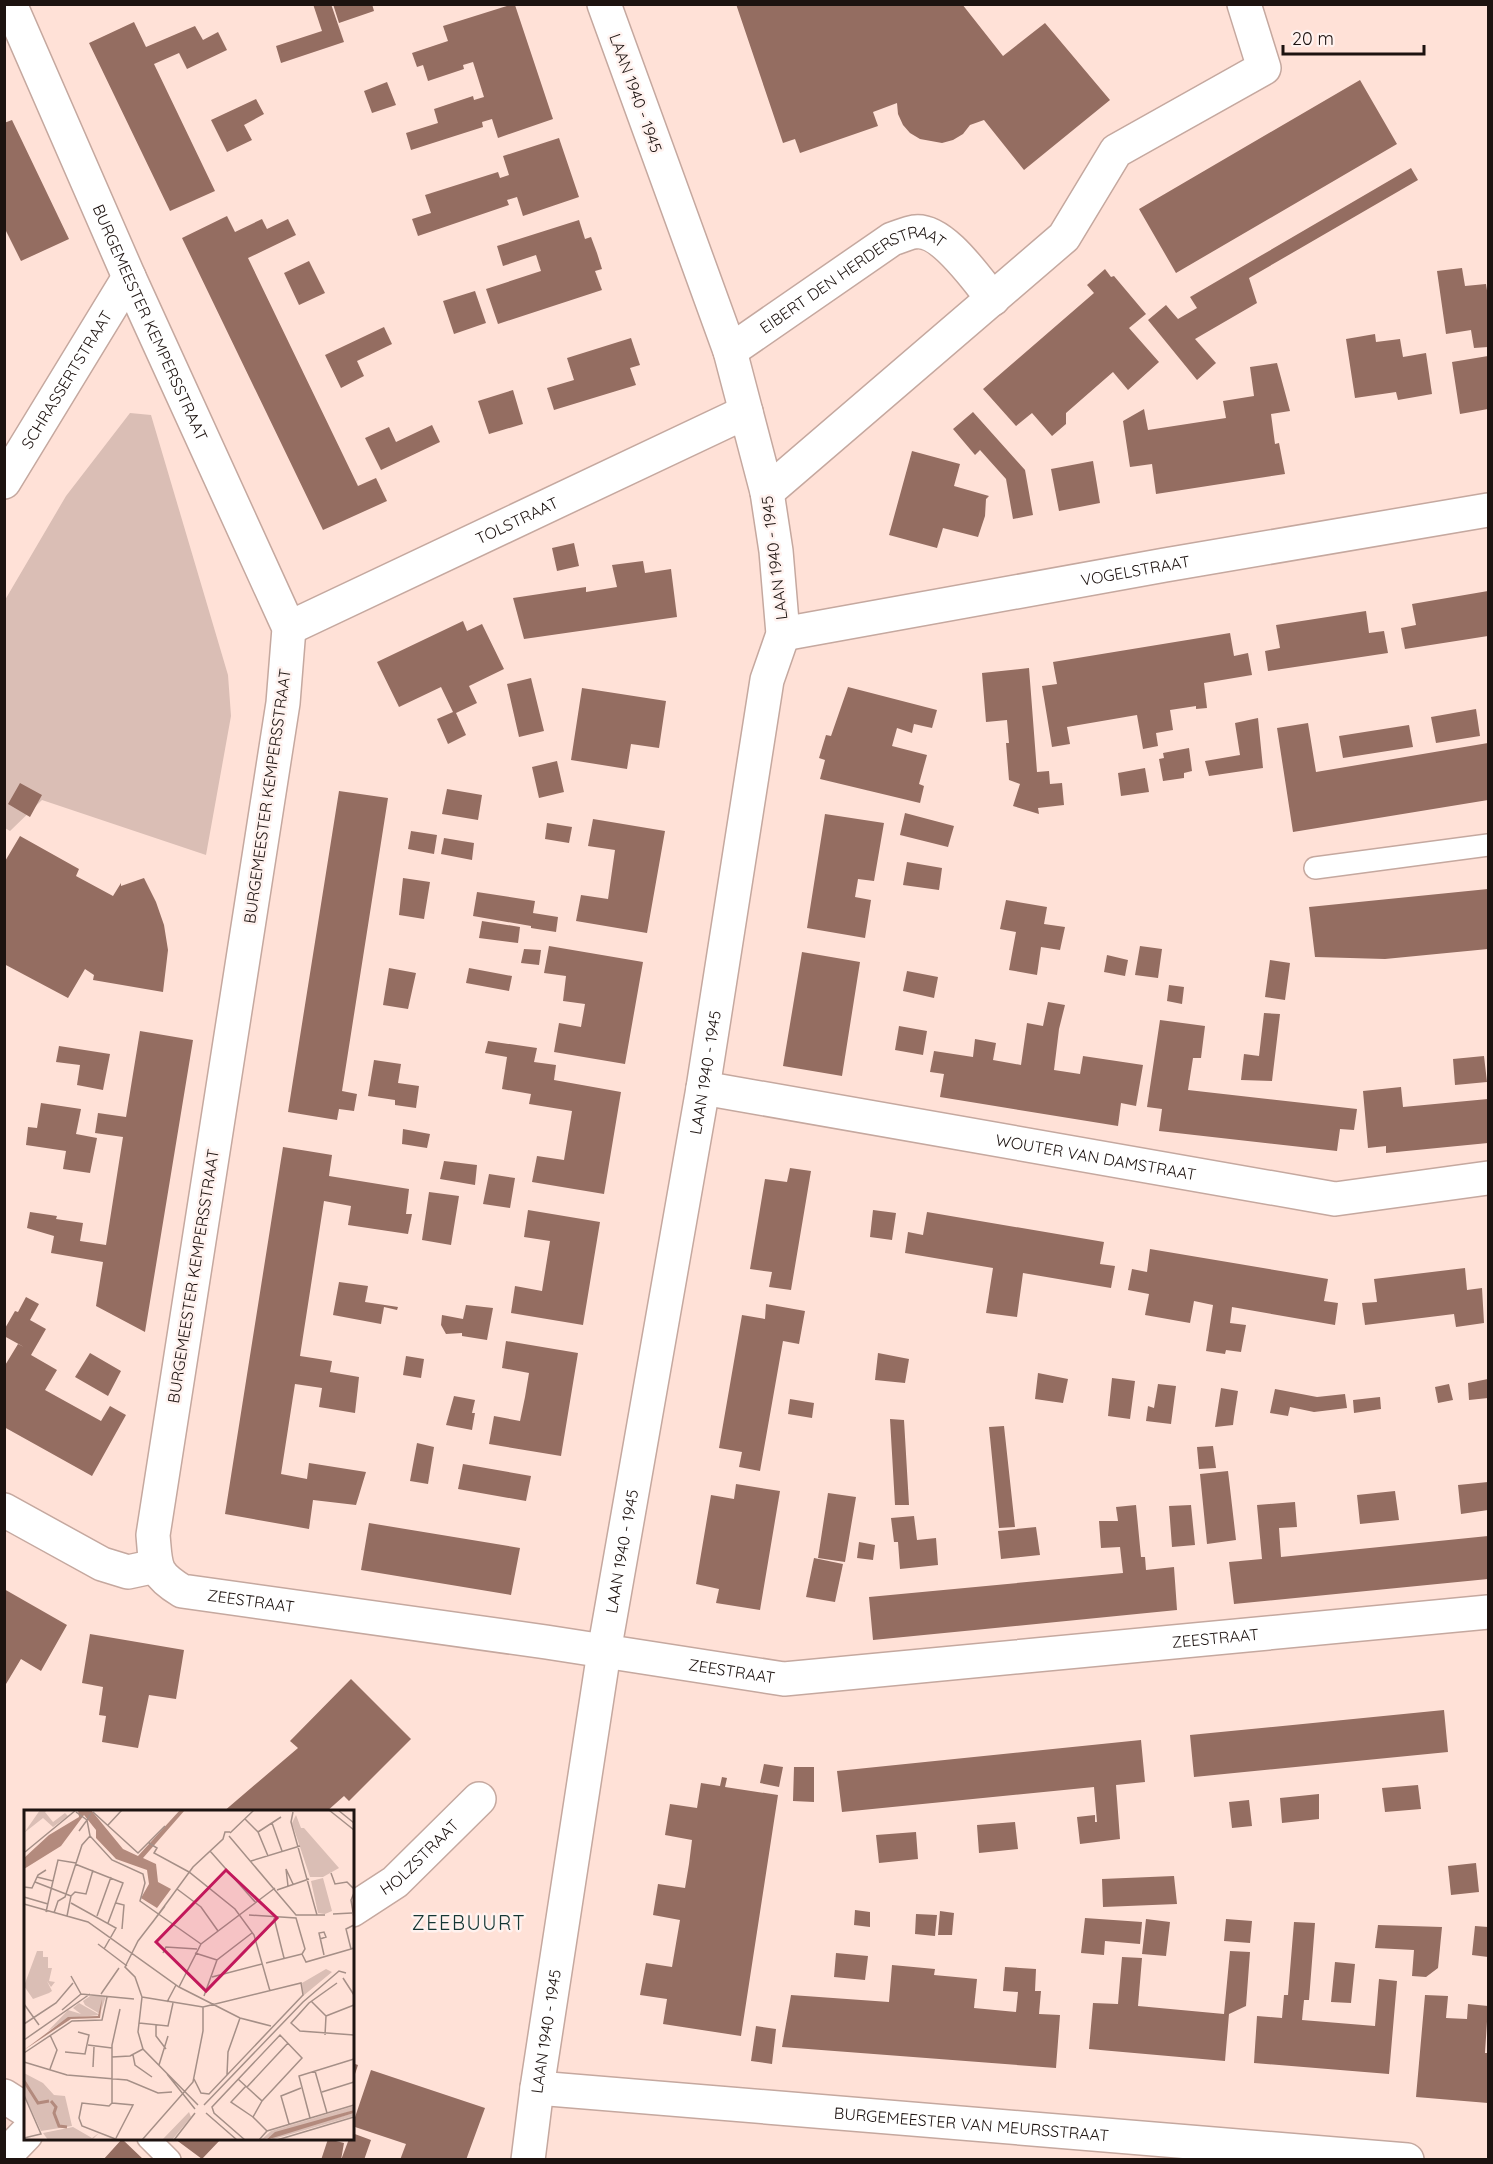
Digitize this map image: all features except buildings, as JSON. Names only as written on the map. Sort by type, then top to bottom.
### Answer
[{"type":"street","name":"BURGEMEESTER KEMPERSSTRAAT","points":[[10,4],[129,277],[289,628],[283,702],[153,1534],[156,1566]]},
{"type":"street","name":"LAAN 1940 - 1945","points":[[528,2160],[604,1652],[703,1089],[767,680],[783,634],[776,551],[767,492],[730,351],[604,4]]},
{"type":"street","points":[[767,492],[1064,237],[1116,151],[1264,68],[1244,4]]},
{"type":"street","name":"EIBERT DEN HERDERSTRAAT","points":[[730,351],[892,239],[916,231],[934,237],[952,248],[993,299]]},
{"type":"street","name":"SCHRASSERTSTRAAT","points":[[4,482],[129,277]]},
{"type":"street","name":"TOLSTRAAT","points":[[289,628],[746,412]]},
{"type":"street","name":"VOGELSTRAAT","points":[[783,634],[1488,510]]},
{"type":"street","name":"WOUTER VAN DAMSTRAAT","points":[[703,1089],[1335,1199],[1488,1178]]},
{"type":"street","points":[[4,1510],[102,1564],[129,1572],[156,1566]]},
{"type":"street","name":"ZEESTRAAT","points":[[156,1566],[165,1581],[182,1592],[546,1642],[784,1680],[1488,1612]]},
{"type":"street","name":"HOLZSTRAAT","points":[[354,1909],[395,1882],[479,1799]]},
{"type":"street","name":"BURGEMEESTER VAN MEURSSTRAAT","points":[[537,2088],[1407,2160]]},
{"type":"street","points":[[4,2096],[24,2109]]},
{"type":"street","points":[[4,2157],[24,2136]]},
{"type":"lane","points":[[1316,868],[1488,845]]},
{"type":"lane","points":[[148,2140],[170,2160]]},
{"type":"shaded area","points":[[130,413],[151,415],[228,675],[231,716],[206,855],[42,800],[10,831],[5,828],[5,600],[66,496]]},
{"type":"district","name":"ZEEBUURT","points":[[469,1922]]}]
